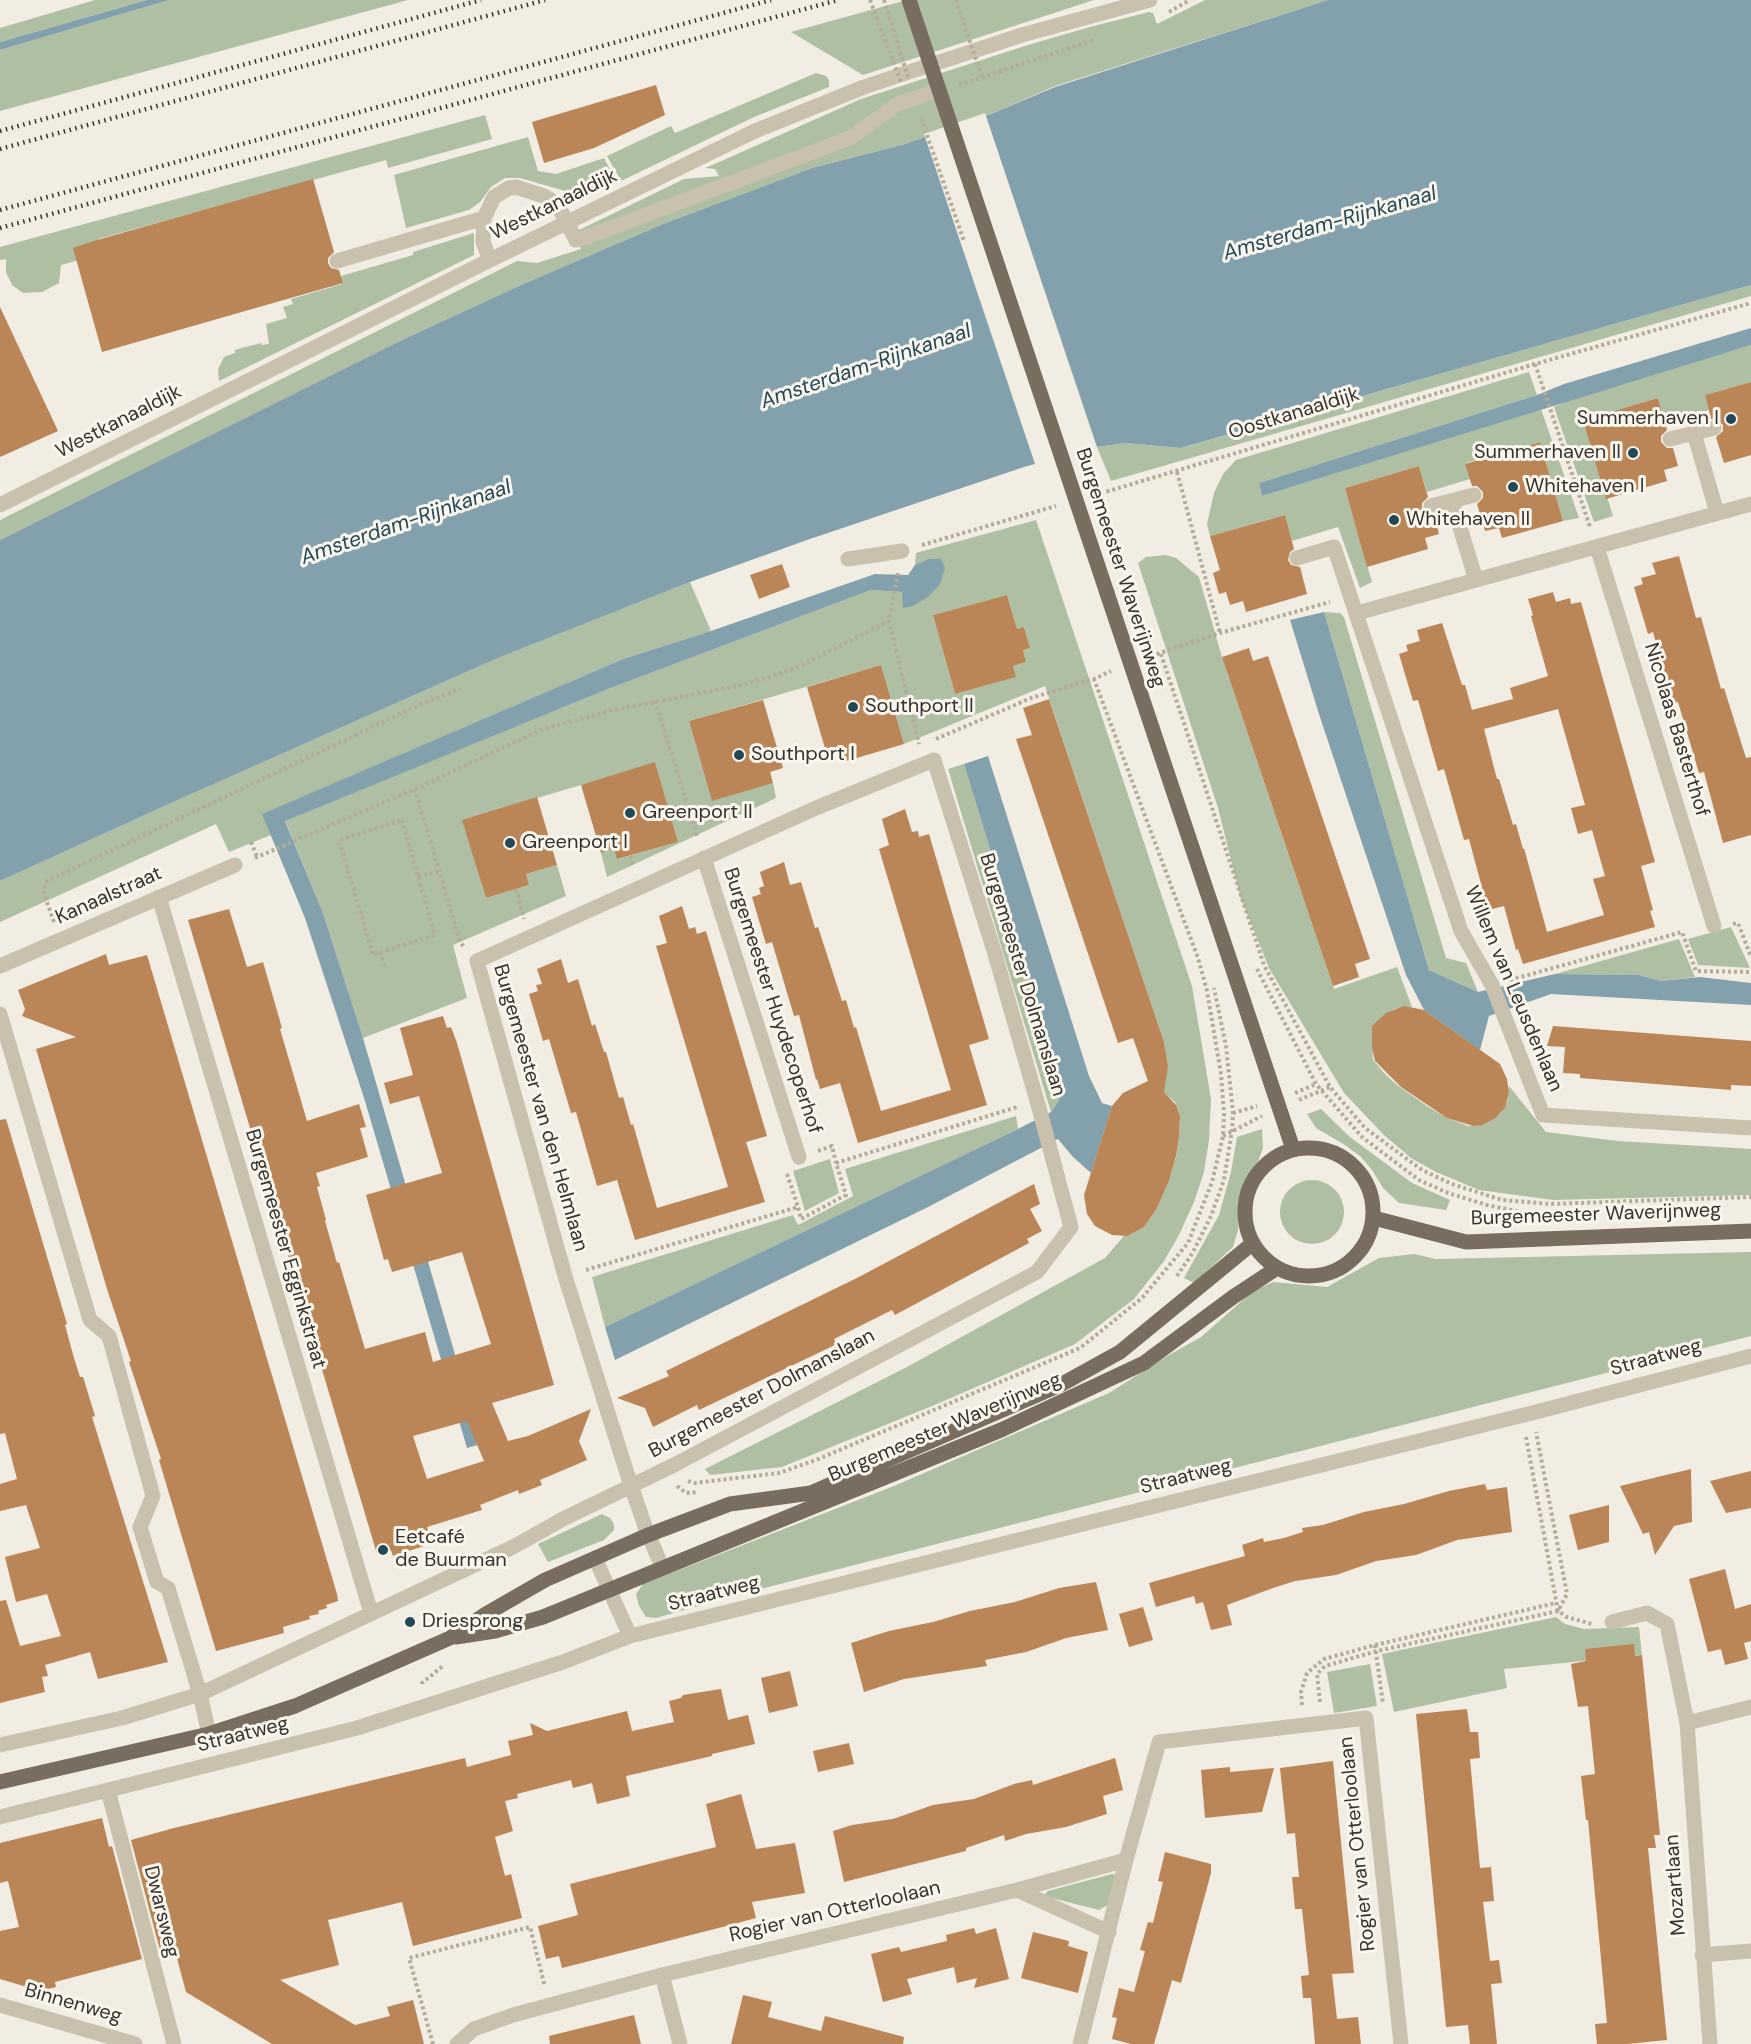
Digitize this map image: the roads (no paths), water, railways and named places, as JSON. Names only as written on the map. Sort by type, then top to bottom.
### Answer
[{"type":"main road","name":"Burgemeester Waverijnweg","points":[[909,0],[1293,1149]]},
{"type":"main road","points":[[1315,1147],[1335,1152],[1353,1163],[1365,1179],[1373,1198],[1374,1218],[1368,1240],[1354,1258],[1336,1271],[1314,1276],[1295,1275],[1267,1261],[1253,1243],[1246,1224],[1245,1204],[1250,1185],[1261,1168],[1276,1156],[1293,1149],[1315,1147]]},
{"type":"main road","name":"Burgemeester Waverijnweg","points":[[1374,1218],[1466,1242],[1751,1231]]},
{"type":"main road","name":"Burgemeester Waverijnweg","points":[[595,1558],[730,1504],[811,1493],[1062,1384],[1120,1352],[1253,1243]]},
{"type":"main road","name":"Burgemeester Waverijnweg","points":[[609,1589],[1002,1430],[1144,1363],[1233,1297],[1277,1268]]},
{"type":"main road","name":"Straatweg","points":[[0,1782],[209,1734],[295,1706],[450,1638],[531,1587],[595,1558]]},
{"type":"main road","name":"Straatweg","points":[[450,1638],[495,1631],[543,1617],[609,1589]]},
{"type":"street","name":"Westkanaaldijk","points":[[0,505],[745,135],[856,90],[1022,35],[1150,0]]},
{"type":"street","points":[[490,260],[483,242],[484,218],[494,197],[502,190],[516,187],[544,196],[554,202],[576,240],[850,138],[898,104],[939,90]]},
{"type":"street","points":[[337,261],[484,218]]},
{"type":"street","points":[[1670,439],[1714,428]]},
{"type":"street","points":[[1694,433],[1717,513]]},
{"type":"street","points":[[1431,506],[1474,495]]},
{"type":"street","points":[[1452,501],[1476,580]]},
{"type":"street","points":[[1357,613],[1751,504]]},
{"type":"street","name":"Willem van Leusdenlaan","points":[[1297,558],[1334,547],[1461,931],[1492,985],[1544,1116],[1751,1128]]},
{"type":"street","name":"Nicolaas Basterthof","points":[[1597,547],[1714,926]]},
{"type":"street","points":[[848,559],[902,551]]},
{"type":"street","name":"Burgemeester van den Helmlaan","points":[[663,1569],[631,1486],[565,1276],[477,961],[704,858],[928,762]]},
{"type":"street","name":"Burgemeester Dolmanslaan","points":[[0,1745],[122,1718],[200,1694],[466,1570],[671,1466],[1037,1272],[1071,1227],[995,954],[928,762]]},
{"type":"street","name":"Burgemeester Huydecoperhof","points":[[704,858],[799,1157]]},
{"type":"street","name":"Kanaalstraat","points":[[0,966],[235,865]]},
{"type":"street","name":"Burgemeester Egginkstraat","points":[[159,897],[371,1613]]},
{"type":"street","name":"Straatweg","points":[[0,1014],[90,1320],[109,1336],[153,1497],[140,1527],[157,1582],[168,1588],[200,1694],[209,1734]]},
{"type":"street","name":"Straatweg","points":[[0,1816],[357,1728],[563,1662],[630,1636],[1527,1414],[1751,1356]]},
{"type":"street","points":[[595,1558],[630,1636]]},
{"type":"street","name":"Mozartlaan","points":[[1612,1622],[1647,1613],[1667,1624],[1686,1724],[1710,2044]]},
{"type":"street","points":[[1686,1724],[1751,1707]]},
{"type":"street","name":"Rogier van Otterloolaan","points":[[1080,2044],[1126,1860],[1159,1742],[1366,1718],[1401,2044]]},
{"type":"street","name":"Dwarsweg","points":[[108,1790],[174,2044]]},
{"type":"street","name":"Rogier van Otterloolaan","points":[[457,2044],[474,2029],[513,2014],[663,1975],[1017,1890],[1126,1860]]},
{"type":"street","points":[[1017,1890],[1109,1932]]},
{"type":"street","points":[[1702,1955],[1751,1951]]},
{"type":"street","points":[[663,1975],[680,2044]]},
{"type":"street","name":"Binnenweg","points":[[0,2005],[135,2044]]},
{"type":"water","points":[[147,0],[169,0],[0,50],[0,42]]},
{"type":"water","name":"Amsterdam-Rijnkanaal","points":[[1328,0],[1751,0],[1751,285],[1181,448],[1126,443],[1097,447],[1024,467],[807,540],[690,582],[498,658],[0,881],[0,540],[404,339],[521,285],[663,224],[812,168],[905,144],[991,114],[1055,87]]},
{"type":"water","points":[[1751,328],[1751,345],[1262,496],[1259,483],[1537,395],[1564,384]]},
{"type":"water","points":[[928,559],[941,559],[945,568],[940,584],[928,597],[913,606],[903,608],[902,592],[871,590],[608,689],[285,821],[323,913],[363,1038],[481,1444],[467,1448],[365,1101],[305,918],[262,814],[623,659],[875,574],[908,575],[915,565]]},
{"type":"water","points":[[1324,612],[1429,970],[1478,992],[1555,974],[1639,975],[1661,981],[1700,977],[1751,983],[1751,1005],[1551,994],[1489,1016],[1480,1050],[1424,1010],[1406,975],[1290,620]]},
{"type":"water","points":[[988,756],[1089,1076],[1102,1103],[1112,1106],[1091,1173],[1058,1139],[928,1207],[615,1360],[605,1327],[1018,1129],[1051,1112],[1059,1100],[1062,1085],[964,764]]},
{"type":"railway","points":[[0,131],[481,0]]},
{"type":"railway","points":[[0,149],[545,0]]},
{"type":"railway","points":[[0,210],[771,0]]},
{"type":"railway","points":[[0,228],[838,0]]},
{"type":"place","name":"Summerhaven I","points":[[1731,419]]},
{"type":"place","name":"Summerhaven II","points":[[1633,453]]},
{"type":"place","name":"Whitehaven I","points":[[1513,487]]},
{"type":"place","name":"Whitehaven II","points":[[1394,520]]},
{"type":"place","name":"Southport II","points":[[853,707]]},
{"type":"place","name":"Southport I","points":[[739,755]]},
{"type":"place","name":"Greenport II","points":[[630,813]]},
{"type":"place","name":"Greenport I","points":[[510,843]]},
{"type":"place","name":"Eetcafé de Buurman","points":[[383,1550]]},
{"type":"place","name":"Driesprong","points":[[410,1622]]}]
